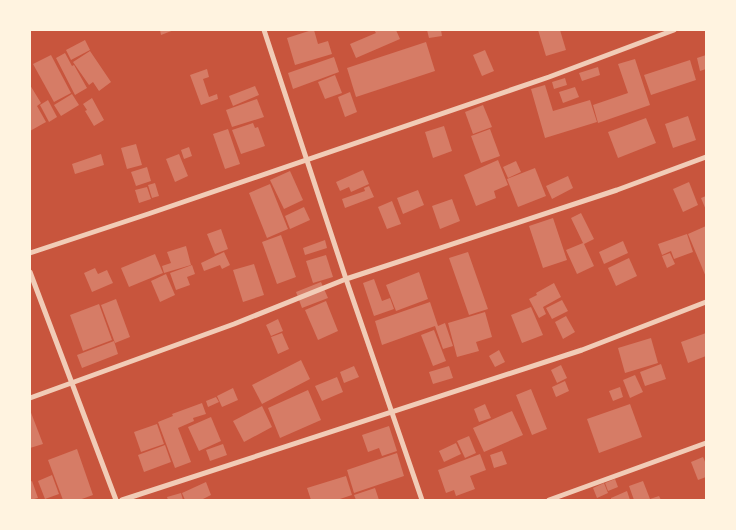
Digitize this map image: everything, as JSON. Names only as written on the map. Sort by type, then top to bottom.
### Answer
[{"type":"street","points":[[264,30],[346,279],[422,500]]},
{"type":"street","points":[[30,253],[549,77],[674,30]]},
{"type":"street","points":[[30,398],[234,324],[346,279],[617,190],[706,157]]},
{"type":"street","points":[[30,272],[116,500]]},
{"type":"street","points":[[122,500],[582,350],[706,302]]},
{"type":"street","points":[[549,500],[706,444]]},
{"type":"building","points":[[160,30],[174,30],[161,35]]},
{"type":"building","points":[[314,30],[318,44],[328,41],[332,54],[295,65],[287,38]]},
{"type":"building","points":[[374,30],[396,30],[400,39],[356,58],[350,44],[376,33]]},
{"type":"building","points":[[427,30],[441,30],[442,36],[429,38]]},
{"type":"building","points":[[538,30],[560,30],[566,50],[546,56]]},
{"type":"building","points":[[85,40],[90,50],[71,60],[66,50]]},
{"type":"building","points":[[426,42],[435,71],[356,97],[347,68]]},
{"type":"building","points":[[485,50],[494,71],[482,76],[473,55]]},
{"type":"building","points":[[90,51],[111,82],[99,91],[93,82],[89,85],[73,62]]},
{"type":"building","points":[[65,53],[87,88],[75,95],[56,58]]},
{"type":"building","points":[[51,55],[71,93],[54,102],[33,64]]},
{"type":"building","points":[[706,55],[706,69],[700,71],[697,58]]},
{"type":"building","points":[[334,57],[339,72],[293,89],[288,73]]},
{"type":"building","points":[[635,59],[650,105],[598,123],[593,105],[628,93],[618,64]]},
{"type":"building","points":[[690,60],[696,80],[651,95],[644,75]]},
{"type":"building","points":[[598,67],[600,75],[582,81],[579,73]]},
{"type":"building","points":[[207,69],[209,77],[203,79],[209,97],[217,94],[218,99],[201,105],[190,75]]},
{"type":"building","points":[[335,75],[342,93],[325,99],[318,82]]},
{"type":"building","points":[[565,78],[567,85],[554,89],[552,82]]},
{"type":"building","points":[[30,85],[41,103],[37,106],[46,122],[30,131]]},
{"type":"building","points":[[545,85],[553,111],[590,100],[597,122],[545,138],[531,89]]},
{"type":"building","points":[[255,86],[259,95],[233,106],[229,96]]},
{"type":"building","points":[[575,87],[579,97],[563,103],[559,92]]},
{"type":"building","points":[[350,92],[357,112],[345,117],[338,97]]},
{"type":"building","points":[[72,94],[79,105],[61,116],[54,105]]},
{"type":"building","points":[[92,98],[104,120],[94,126],[83,104]]},
{"type":"building","points":[[257,99],[264,117],[232,127],[226,110]]},
{"type":"building","points":[[48,100],[57,117],[49,122],[40,105]]},
{"type":"building","points":[[483,105],[492,127],[473,134],[465,112]]},
{"type":"building","points":[[688,116],[696,140],[673,148],[665,124]]},
{"type":"building","points":[[646,118],[656,143],[618,158],[608,132]]},
{"type":"building","points":[[253,123],[255,128],[258,127],[265,146],[241,154],[232,130]]},
{"type":"building","points":[[444,126],[452,151],[433,158],[425,132]]},
{"type":"building","points":[[228,129],[240,164],[225,169],[213,134]]},
{"type":"building","points":[[490,129],[500,156],[481,163],[471,136]]},
{"type":"building","points":[[136,144],[142,165],[127,169],[121,148]]},
{"type":"building","points":[[189,147],[192,156],[184,159],[181,150]]},
{"type":"building","points":[[101,154],[104,165],[75,174],[72,164]]},
{"type":"building","points":[[179,154],[188,176],[175,182],[166,159]]},
{"type":"building","points":[[498,160],[508,185],[494,191],[496,198],[476,206],[464,175]]},
{"type":"building","points":[[516,161],[521,172],[508,178],[503,167]]},
{"type":"building","points":[[147,167],[151,181],[136,186],[131,172]]},
{"type":"building","points":[[535,168],[546,196],[518,207],[507,179]]},
{"type":"building","points":[[363,170],[369,184],[351,192],[349,187],[340,191],[336,182]]},
{"type":"building","points":[[290,171],[303,200],[284,209],[270,180]]},
{"type":"building","points":[[568,176],[573,188],[552,199],[546,186]]},
{"type":"building","points":[[689,182],[698,205],[683,212],[673,189]]},
{"type":"building","points":[[155,183],[159,196],[152,198],[148,185]]},
{"type":"building","points":[[270,184],[288,229],[267,238],[249,193]]},
{"type":"building","points":[[369,186],[374,197],[345,208],[342,199],[365,191],[364,188]]},
{"type":"building","points":[[147,187],[151,199],[139,203],[135,190]]},
{"type":"building","points":[[418,190],[424,205],[403,214],[397,198]]},
{"type":"building","points":[[706,196],[706,210],[701,198]]},
{"type":"building","points":[[452,199],[460,221],[440,229],[432,206]]},
{"type":"building","points":[[392,201],[401,224],[387,229],[378,207]]},
{"type":"building","points":[[304,207],[310,220],[290,229],[285,216]]},
{"type":"building","points":[[581,213],[594,239],[584,244],[594,266],[577,274],[566,250],[583,243],[571,218]]},
{"type":"building","points":[[553,218],[567,260],[543,268],[529,226]]},
{"type":"building","points":[[706,226],[706,277],[688,234]]},
{"type":"building","points":[[221,229],[228,249],[215,254],[207,234]]},
{"type":"building","points":[[687,234],[693,252],[674,259],[671,251],[662,255],[658,244]]},
{"type":"building","points":[[281,235],[296,277],[277,284],[262,242]]},
{"type":"building","points":[[325,240],[327,248],[305,255],[303,248]]},
{"type":"building","points":[[623,241],[628,253],[604,264],[599,252]]},
{"type":"building","points":[[186,246],[191,265],[164,273],[162,266],[171,263],[167,252]]},
{"type":"building","points":[[224,252],[230,265],[222,269],[220,265],[204,271],[201,263]]},
{"type":"building","points":[[468,252],[488,309],[469,315],[449,258]]},
{"type":"building","points":[[670,253],[675,264],[667,268],[662,256]]},
{"type":"building","points":[[155,254],[163,273],[129,287],[121,268]]},
{"type":"building","points":[[326,255],[333,277],[313,283],[306,261]]},
{"type":"building","points":[[629,258],[637,276],[616,286],[608,268]]},
{"type":"building","points":[[254,264],[264,295],[243,302],[233,270]]},
{"type":"building","points":[[192,265],[195,274],[187,277],[190,285],[176,290],[170,273]]},
{"type":"building","points":[[95,268],[98,274],[107,270],[113,283],[92,292],[84,273]]},
{"type":"building","points":[[419,272],[428,299],[396,311],[386,285]]},
{"type":"building","points":[[166,274],[175,295],[160,302],[151,281]]},
{"type":"building","points":[[374,279],[382,301],[390,298],[394,309],[374,316],[363,283]]},
{"type":"building","points":[[321,282],[328,298],[302,308],[296,292]]},
{"type":"building","points":[[554,283],[561,297],[543,307],[546,314],[539,318],[529,299]]},
{"type":"building","points":[[116,299],[130,337],[115,343],[101,305]]},
{"type":"building","points":[[562,300],[568,311],[552,319],[546,308]]},
{"type":"building","points":[[326,301],[338,331],[318,340],[305,310]]},
{"type":"building","points":[[430,302],[438,326],[445,323],[453,346],[443,349],[435,326],[382,345],[375,321]]},
{"type":"building","points":[[99,304],[112,340],[83,351],[70,315]]},
{"type":"building","points":[[531,307],[543,335],[522,343],[511,315]]},
{"type":"building","points":[[485,312],[492,337],[476,342],[479,351],[457,357],[448,323]]},
{"type":"building","points":[[566,316],[575,332],[563,339],[555,322]]},
{"type":"building","points":[[278,319],[283,331],[271,336],[266,325]]},
{"type":"building","points":[[434,330],[446,361],[433,366],[421,335]]},
{"type":"building","points":[[282,333],[289,349],[278,354],[271,337]]},
{"type":"building","points":[[706,333],[706,356],[688,363],[681,342]]},
{"type":"building","points":[[651,338],[658,363],[625,373],[618,348]]},
{"type":"building","points":[[114,341],[118,354],[82,368],[77,355]]},
{"type":"building","points":[[499,350],[505,362],[495,367],[489,356]]},
{"type":"building","points":[[301,360],[310,379],[262,404],[252,385]]},
{"type":"building","points":[[661,364],[666,379],[645,386],[640,372]]},
{"type":"building","points":[[561,365],[567,378],[557,383],[551,370]]},
{"type":"building","points":[[354,366],[359,377],[344,383],[340,372]]},
{"type":"building","points":[[449,366],[453,378],[433,384],[429,372]]},
{"type":"building","points":[[635,375],[643,392],[630,398],[623,380]]},
{"type":"building","points":[[337,377],[343,392],[322,401],[315,386]]},
{"type":"building","points":[[565,381],[569,391],[556,397],[552,387]]},
{"type":"building","points":[[620,387],[623,397],[613,401],[609,391]]},
{"type":"building","points":[[233,388],[238,400],[222,407],[217,396]]},
{"type":"building","points":[[531,389],[547,429],[532,435],[516,395]]},
{"type":"building","points":[[308,390],[321,420],[280,438],[268,408]]},
{"type":"building","points":[[216,397],[219,402],[208,407],[206,401]]},
{"type":"building","points":[[202,403],[206,414],[193,418],[194,421],[178,428],[191,462],[175,468],[158,422],[173,416],[172,414]]},
{"type":"building","points":[[485,404],[491,418],[479,422],[474,409]]},
{"type":"building","points":[[630,404],[642,437],[599,453],[587,419]]},
{"type":"building","points":[[262,406],[272,427],[244,442],[233,421]]},
{"type":"building","points":[[30,410],[43,444],[30,448]]},
{"type":"building","points":[[512,411],[523,435],[484,452],[473,428]]},
{"type":"building","points":[[211,417],[221,441],[199,451],[188,427]]},
{"type":"building","points":[[157,424],[164,444],[141,452],[134,432]]},
{"type":"building","points":[[389,426],[397,451],[382,456],[379,448],[368,452],[362,435]]},
{"type":"building","points":[[469,436],[476,453],[465,458],[457,441]]},
{"type":"building","points":[[456,443],[461,454],[444,462],[439,451]]},
{"type":"building","points":[[223,444],[227,455],[210,461],[206,450]]},
{"type":"building","points":[[165,445],[171,462],[144,472],[138,455]]},
{"type":"building","points":[[77,449],[93,495],[79,500],[63,500],[48,460]]},
{"type":"building","points":[[502,451],[507,464],[494,468],[490,455]]},
{"type":"building","points":[[397,453],[404,476],[354,493],[347,470]]},
{"type":"building","points":[[480,454],[486,470],[470,476],[475,489],[456,496],[454,490],[446,493],[438,470]]},
{"type":"building","points":[[703,457],[706,464],[706,477],[698,480],[691,462]]},
{"type":"building","points":[[52,475],[59,494],[45,499],[38,481]]},
{"type":"building","points":[[346,476],[352,495],[337,500],[311,500],[307,488]]},
{"type":"building","points":[[615,479],[618,487],[608,491],[605,483]]},
{"type":"building","points":[[32,481],[38,498],[30,500],[30,482]]},
{"type":"building","points":[[643,481],[650,499],[659,496],[661,500],[634,500],[629,486]]},
{"type":"building","points":[[206,482],[211,495],[201,500],[185,500],[182,493]]},
{"type":"building","points":[[604,483],[608,493],[597,498],[593,488]]},
{"type":"building","points":[[375,488],[379,500],[356,500],[354,495]]},
{"type":"building","points":[[627,491],[630,500],[611,500],[611,498]]},
{"type":"building","points":[[181,493],[183,500],[168,500],[167,497]]}]
